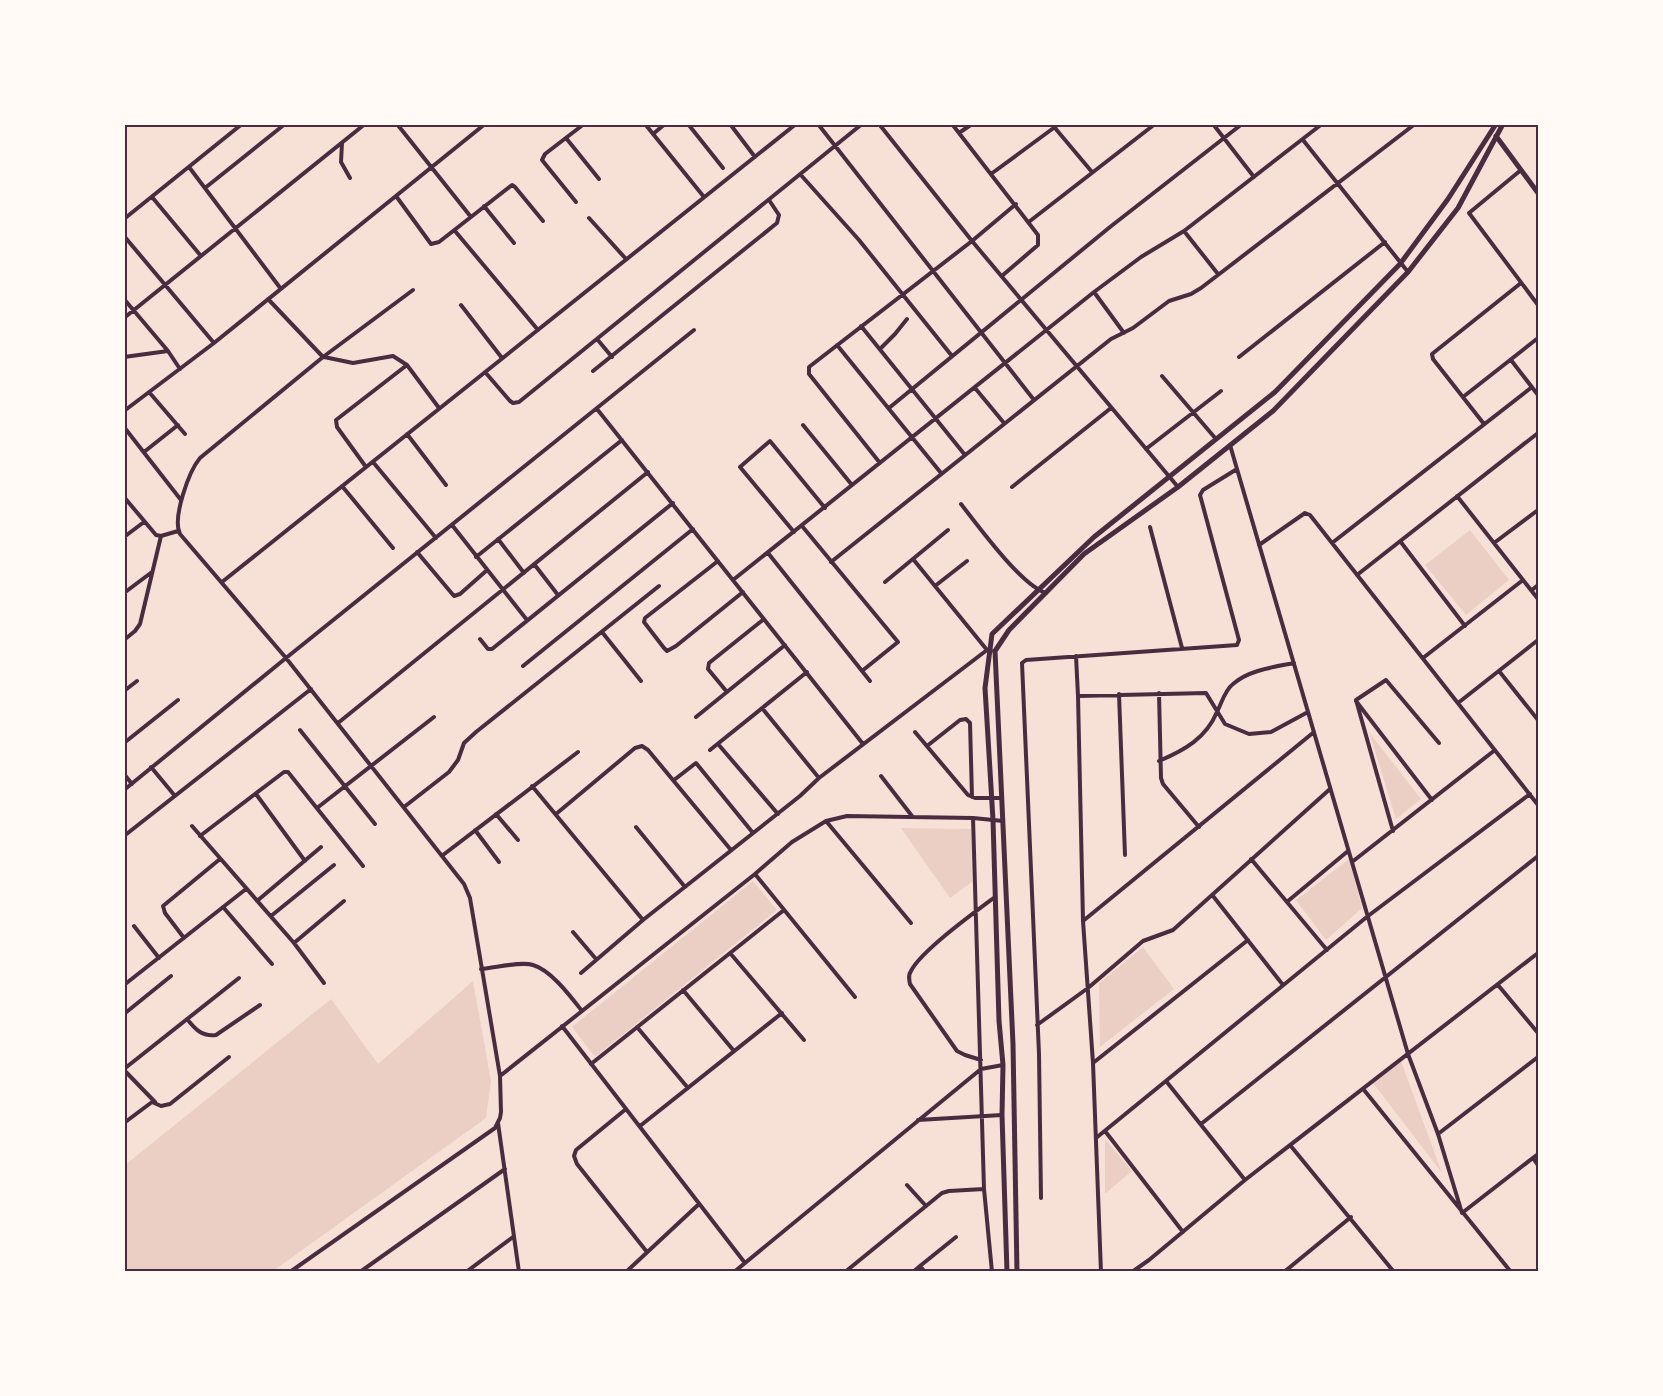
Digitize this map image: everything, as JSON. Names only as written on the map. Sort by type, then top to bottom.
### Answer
[{"type":"main road","points":[[1007,1272],[1002,1115],[1003,1065],[999,1021],[993,820],[986,688],[992,634],[1094,537],[1275,392],[1400,264],[1448,200],[1496,124]]},
{"type":"main road","points":[[1017,1272],[1016,1114],[1002,798],[990,651],[1084,554],[1178,487],[1273,411],[1408,272],[1460,205],[1503,124]]},
{"type":"main road","points":[[1497,136],[1539,193]]},
{"type":"main road","points":[[1448,200],[1460,205]]},
{"type":"street","points":[[124,219],[242,124]]},
{"type":"street","points":[[205,188],[285,124]]},
{"type":"street","points":[[124,318],[364,124]]},
{"type":"street","points":[[124,411],[214,343],[485,124]]},
{"type":"street","points":[[576,202],[542,160],[546,154],[584,124]]},
{"type":"street","points":[[645,124],[704,197]]},
{"type":"street","points":[[653,134],[665,124]]},
{"type":"street","points":[[688,124],[723,168]]},
{"type":"street","points":[[730,124],[755,157]]},
{"type":"street","points":[[222,582],[796,124]]},
{"type":"street","points":[[818,124],[1034,400]]},
{"type":"street","points":[[485,372],[510,401],[516,403],[862,124]]},
{"type":"street","points":[[879,124],[972,241],[1003,275],[1178,487]]},
{"type":"street","points":[[952,124],[1030,221],[1038,235],[1038,245],[1003,275]]},
{"type":"street","points":[[959,133],[972,124]]},
{"type":"street","points":[[1030,221],[1155,124]]},
{"type":"street","points":[[1213,124],[1254,177]]},
{"type":"street","points":[[889,408],[1110,227],[1242,124]]},
{"type":"street","points":[[733,580],[1094,292],[1141,257],[1184,231],[1322,124]]},
{"type":"street","points":[[831,562],[1111,339],[1124,333],[1169,301],[1191,294],[1415,124]]},
{"type":"street","points":[[398,125],[471,217]]},
{"type":"street","points":[[991,174],[1057,126],[1092,172]]},
{"type":"street","points":[[566,138],[599,179]]},
{"type":"street","points":[[1303,140],[1408,272]]},
{"type":"street","points":[[342,142],[341,162],[350,178]]},
{"type":"street","points":[[189,167],[282,288]]},
{"type":"street","points":[[1521,170],[1469,213],[1539,305]]},
{"type":"street","points":[[800,174],[859,240],[952,356]]},
{"type":"street","points":[[1532,185],[1539,180]]},
{"type":"street","points":[[396,196],[431,244],[439,242],[455,231],[512,185],[543,221]]},
{"type":"street","points":[[152,197],[201,256]]},
{"type":"street","points":[[593,371],[777,223],[779,215],[769,200]]},
{"type":"street","points":[[880,463],[808,372],[809,367],[972,241],[1016,204]]},
{"type":"street","points":[[484,206],[514,243]]},
{"type":"street","points":[[590,218],[626,259]]},
{"type":"street","points":[[455,231],[538,330]]},
{"type":"street","points":[[1184,231],[1218,274]]},
{"type":"street","points":[[124,236],[214,343]]},
{"type":"street","points":[[1239,357],[1385,242]]},
{"type":"street","points":[[1484,424],[1433,359],[1432,354],[1521,283]]},
{"type":"street","points":[[413,290],[323,357],[200,458],[193,466],[181,501],[177,526],[178,531],[311,689],[443,855],[467,890],[500,1076],[501,1112],[498,1122],[519,1272]]},
{"type":"street","points":[[1094,292],[1124,333]]},
{"type":"street","points":[[268,298],[323,357],[353,363],[393,356],[407,365],[439,408]]},
{"type":"street","points":[[124,299],[168,351],[180,369]]},
{"type":"street","points":[[461,305],[502,358]]},
{"type":"street","points":[[879,349],[895,334],[907,318]]},
{"type":"street","points":[[861,326],[965,455]]},
{"type":"street","points":[[124,790],[694,330]]},
{"type":"street","points":[[1463,397],[1539,338]]},
{"type":"street","points":[[597,339],[612,357]]},
{"type":"street","points":[[837,345],[940,473]]},
{"type":"street","points":[[124,357],[168,351]]},
{"type":"street","points":[[1511,360],[1539,395]]},
{"type":"street","points":[[366,467],[337,427],[336,420],[407,365]]},
{"type":"street","points":[[1162,376],[1216,440]]},
{"type":"street","points":[[1332,543],[1532,387]]},
{"type":"street","points":[[975,388],[1005,423]]},
{"type":"street","points":[[1146,449],[1221,391]]},
{"type":"street","points":[[149,392],[185,434]]},
{"type":"street","points":[[597,408],[863,744]]},
{"type":"street","points":[[1012,487],[1111,408]]},
{"type":"street","points":[[144,452],[178,425]]},
{"type":"street","points":[[803,425],[852,485]]},
{"type":"street","points":[[124,427],[181,501]]},
{"type":"street","points":[[1357,575],[1539,433]]},
{"type":"street","points":[[407,435],[446,485]]},
{"type":"street","points":[[476,556],[622,440]]},
{"type":"street","points":[[794,532],[740,466],[770,441],[825,508]]},
{"type":"street","points":[[1230,445],[1408,1054],[1438,1134],[1462,1213]]},
{"type":"street","points":[[373,461],[436,538]]},
{"type":"street","points":[[1041,1198],[1037,1025],[1022,667],[1026,660],[1235,646],[1238,643],[1200,495],[1203,490],[1237,469]]},
{"type":"street","points":[[338,723],[648,472]]},
{"type":"street","points":[[342,486],[393,548]]},
{"type":"street","points":[[1457,496],[1539,599]]},
{"type":"street","points":[[124,497],[154,533],[161,536],[178,531]]},
{"type":"street","points":[[480,639],[491,650],[673,504]]},
{"type":"street","points":[[962,504],[992,543],[1036,590],[1047,594]]},
{"type":"street","points":[[1494,543],[1539,510]]},
{"type":"street","points":[[1259,545],[1307,513],[1539,805]]},
{"type":"street","points":[[124,537],[144,522]]},
{"type":"street","points":[[452,525],[486,571],[527,620]]},
{"type":"street","points":[[802,526],[898,642],[862,671]]},
{"type":"street","points":[[1150,527],[1182,648]]},
{"type":"street","points":[[523,666],[693,529]]},
{"type":"street","points":[[885,582],[948,530]]},
{"type":"street","points":[[124,640],[140,624],[161,536]]},
{"type":"street","points":[[498,539],[524,573]]},
{"type":"street","points":[[1400,541],[1465,626]]},
{"type":"street","points":[[417,552],[454,596],[460,594],[486,571]]},
{"type":"street","points":[[768,553],[870,681]]},
{"type":"street","points":[[581,973],[643,920],[778,814],[819,778],[990,651],[913,559]]},
{"type":"street","points":[[718,561],[645,618],[644,622],[664,648],[667,651],[676,646],[743,592]]},
{"type":"street","points":[[935,586],[967,561]]},
{"type":"street","points":[[534,564],[558,595]]},
{"type":"street","points":[[124,592],[152,571]]},
{"type":"street","points":[[1423,658],[1523,580]]},
{"type":"street","points":[[1532,590],[1539,585]]},
{"type":"street","points":[[404,807],[449,772],[459,760],[464,743],[476,732],[659,586]]},
{"type":"street","points":[[727,692],[708,669],[709,663],[765,620]]},
{"type":"street","points":[[602,632],[641,681]]},
{"type":"street","points":[[1458,703],[1539,640]]},
{"type":"street","points":[[696,717],[785,645]]},
{"type":"street","points":[[1076,656],[1083,921],[1093,1063],[1101,1272]]},
{"type":"street","points":[[1160,761],[1196,741],[1206,730],[1226,693],[1235,682],[1253,673],[1294,663]]},
{"type":"street","points":[[1499,671],[1539,720]]},
{"type":"street","points":[[710,750],[807,672]]},
{"type":"street","points":[[1356,700],[1386,680],[1439,743]]},
{"type":"street","points":[[124,691],[137,681]]},
{"type":"street","points":[[124,836],[311,689]]},
{"type":"street","points":[[1159,693],[1159,771],[1163,784],[1199,827]]},
{"type":"street","points":[[1078,696],[1206,693],[1213,701],[1217,713],[1230,728],[1249,734],[1271,732],[1308,712]]},
{"type":"street","points":[[1119,694],[1125,855]]},
{"type":"street","points":[[124,743],[178,700]]},
{"type":"street","points":[[1356,700],[1432,800]]},
{"type":"street","points":[[1356,700],[1393,831]]},
{"type":"street","points":[[762,708],[819,778]]},
{"type":"street","points":[[317,807],[434,717]]},
{"type":"street","points":[[927,746],[960,720],[966,719],[970,723],[972,797]]},
{"type":"street","points":[[300,730],[375,824]]},
{"type":"street","points":[[915,732],[972,797],[1002,798]]},
{"type":"street","points":[[1083,921],[1314,732]]},
{"type":"street","points":[[718,744],[778,814]]},
{"type":"street","points":[[556,814],[638,746],[642,746],[674,780],[731,850]]},
{"type":"street","points":[[1352,862],[1495,750]]},
{"type":"street","points":[[443,855],[578,752]]},
{"type":"street","points":[[674,780],[696,762],[753,833]]},
{"type":"street","points":[[151,767],[175,796]]},
{"type":"street","points":[[200,836],[284,772],[288,772],[363,866]]},
{"type":"street","points":[[124,774],[132,784]]},
{"type":"street","points":[[881,776],[913,817]]},
{"type":"street","points":[[532,786],[643,920]]},
{"type":"street","points":[[1037,1025],[1088,988],[1143,941],[1173,930],[1330,789]]},
{"type":"street","points":[[256,794],[305,861]]},
{"type":"street","points":[[1095,1138],[1368,916],[1530,794]]},
{"type":"street","points":[[496,814],[518,840]]},
{"type":"street","points":[[500,1076],[755,874],[792,842],[826,821],[847,816],[973,818],[1003,821]]},
{"type":"street","points":[[973,818],[984,1189],[992,1272]]},
{"type":"street","points":[[826,821],[911,923]]},
{"type":"street","points":[[192,826],[294,943],[324,983]]},
{"type":"street","points":[[636,827],[685,887]]},
{"type":"street","points":[[475,830],[499,862]]},
{"type":"street","points":[[257,902],[321,847]]},
{"type":"street","points":[[1288,901],[1348,851]]},
{"type":"street","points":[[1201,1124],[1539,856]]},
{"type":"street","points":[[184,938],[165,913],[163,906],[220,859]]},
{"type":"street","points":[[1251,859],[1327,950]]},
{"type":"street","points":[[271,916],[334,865]]},
{"type":"street","points":[[755,874],[855,998]]},
{"type":"street","points":[[124,985],[246,889]]},
{"type":"street","points":[[1213,896],[1283,985]]},
{"type":"street","points":[[981,1060],[957,1051],[910,984],[909,974],[916,962],[995,897]]},
{"type":"street","points":[[294,943],[344,901]]},
{"type":"street","points":[[223,907],[272,964]]},
{"type":"street","points":[[591,1064],[784,910]]},
{"type":"street","points":[[134,926],[159,958]]},
{"type":"street","points":[[573,932],[596,959]]},
{"type":"street","points":[[1093,1063],[1248,940]]},
{"type":"street","points":[[730,953],[804,1040]]},
{"type":"street","points":[[1132,1272],[1138,1270],[1245,1180],[1539,953]]},
{"type":"street","points":[[481,969],[526,964],[536,966],[559,984],[582,1011]]},
{"type":"street","points":[[124,1014],[171,976]]},
{"type":"street","points":[[229,1057],[170,1104],[161,1106],[124,1070],[239,978]]},
{"type":"street","points":[[1498,985],[1539,1033]]},
{"type":"street","points":[[683,990],[734,1051]]},
{"type":"street","points":[[187,1019],[200,1033],[209,1036],[216,1035],[260,1005]]},
{"type":"street","points":[[640,1126],[782,1013]]},
{"type":"street","points":[[562,1026],[745,1263]]},
{"type":"street","points":[[637,1027],[688,1088]]},
{"type":"street","points":[[1438,1134],[1539,1057]]},
{"type":"street","points":[[734,1272],[917,1120],[981,1070],[1003,1065]]},
{"type":"street","points":[[1166,1081],[1245,1180]]},
{"type":"street","points":[[1364,1090],[1511,1272]]},
{"type":"street","points":[[124,1123],[149,1103],[155,1102]]},
{"type":"street","points":[[626,1109],[576,1150],[574,1156],[577,1164],[647,1252]]},
{"type":"street","points":[[917,1120],[1002,1115]]},
{"type":"street","points":[[290,1272],[487,1134],[498,1122]]},
{"type":"street","points":[[1105,1131],[1183,1232]]},
{"type":"street","points":[[1290,1145],[1394,1272]]},
{"type":"street","points":[[1462,1213],[1539,1154]]},
{"type":"street","points":[[1533,1158],[1539,1165]]},
{"type":"street","points":[[360,1272],[505,1169]]},
{"type":"street","points":[[907,1185],[926,1206]]},
{"type":"street","points":[[846,1271],[942,1193],[984,1189]]},
{"type":"street","points":[[626,1272],[699,1204]]},
{"type":"street","points":[[1284,1272],[1351,1217]]},
{"type":"street","points":[[913,1272],[956,1236]]},
{"type":"street","points":[[466,1272],[513,1237]]},
{"type":"street","points":[[920,1266],[925,1272]]},
{"type":"shaded area","points":[[1470,530],[1509,580],[1466,615],[1425,565]]},
{"type":"shaded area","points":[[1369,732],[1421,799],[1396,819]]},
{"type":"shaded area","points":[[901,828],[971,829],[972,882],[950,898]]},
{"type":"shaded area","points":[[1349,859],[1362,908],[1326,940],[1296,900]]},
{"type":"shaded area","points":[[753,881],[777,910],[595,1057],[572,1027]]},
{"type":"shaded area","points":[[1143,947],[1174,989],[1100,1047],[1099,983]]},
{"type":"shaded area","points":[[473,981],[491,1081],[486,1118],[273,1271],[125,1271],[125,1165],[331,999],[378,1064]]},
{"type":"shaded area","points":[[1401,1061],[1442,1173],[1373,1083]]},
{"type":"shaded area","points":[[1105,1139],[1132,1171],[1106,1193],[1105,1193]]}]
